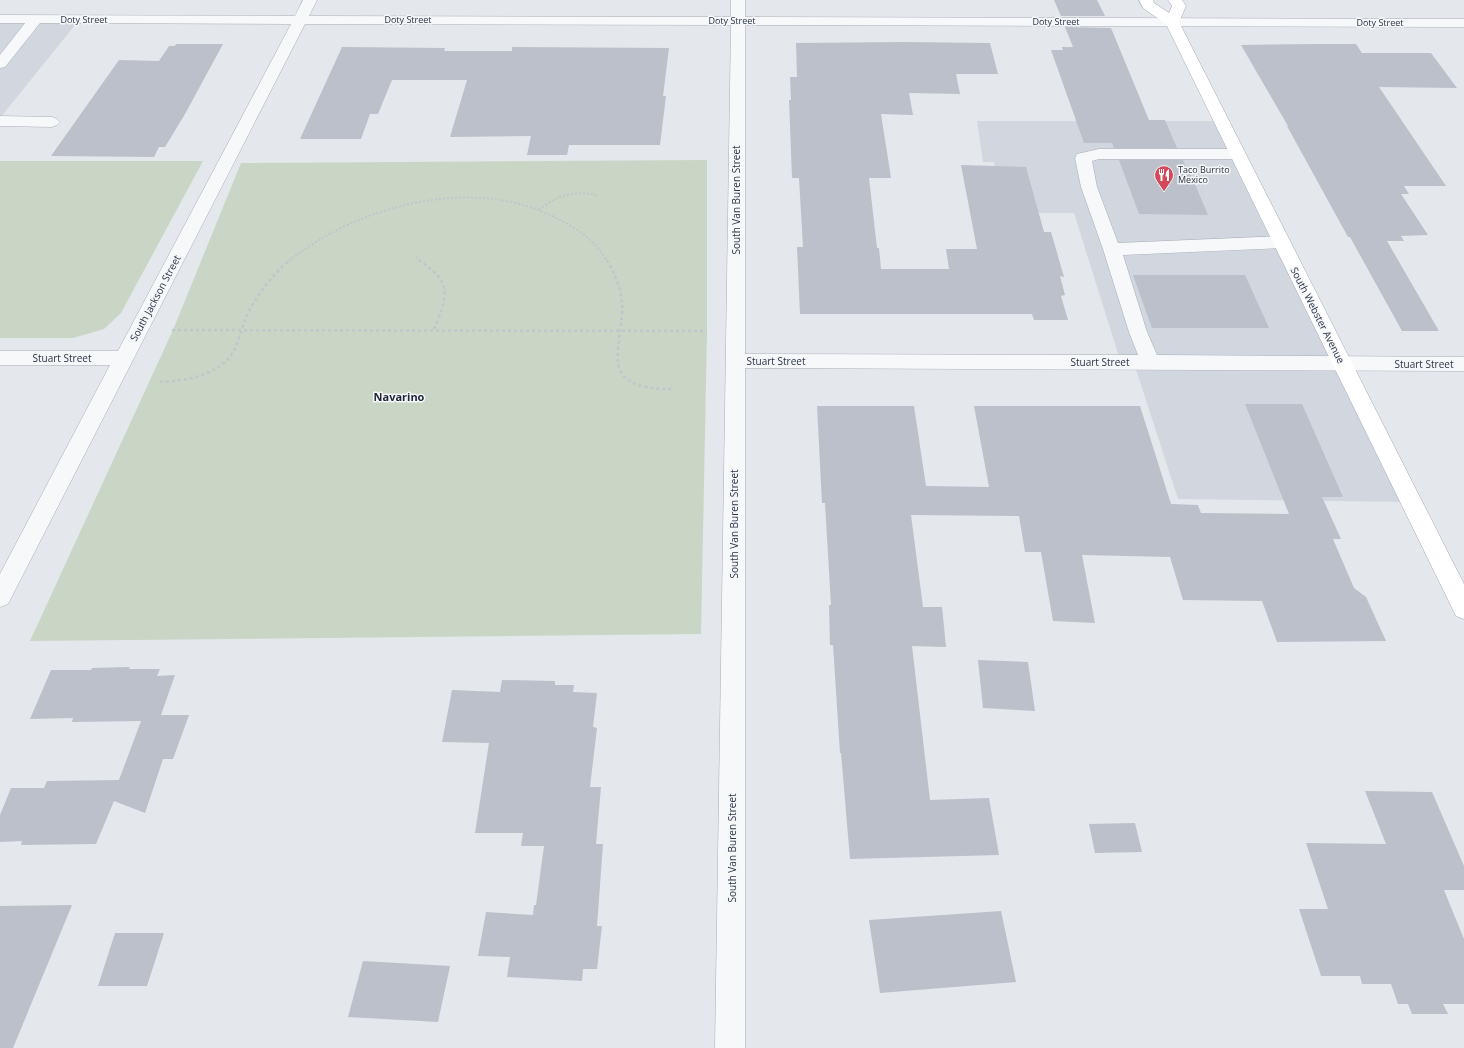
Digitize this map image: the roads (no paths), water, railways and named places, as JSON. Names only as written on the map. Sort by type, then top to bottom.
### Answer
[{"type":"main road","name":"South Webster Avenue","points":[[1146,0],[1148,5],[1172,22],[1464,608]]},
{"type":"main road","points":[[1172,22],[1179,6],[1176,0]]},
{"type":"street","name":"South Jackson Street","points":[[0,597],[310,0]]},
{"type":"street","name":"South Van Buren Street","points":[[730,1048],[738,0]]},
{"type":"street","name":"Doty Street","points":[[0,19],[1464,23]]},
{"type":"street","points":[[0,64],[5,53],[35,20]]},
{"type":"street","points":[[0,121],[52,122]]},
{"type":"street","points":[[1151,363],[1138,332],[1112,249],[1089,187],[1083,158],[1099,154],[1237,154]]},
{"type":"street","points":[[1112,249],[1281,242]]},
{"type":"street","name":"Stuart Street","points":[[0,358],[124,358]]},
{"type":"street","name":"Stuart Street","points":[[735,361],[1464,364]]},
{"type":"place","name":"Taco Burrito Mexico","points":[[1164,192]]},
{"type":"district","name":"Navarino","points":[[399,397]]}]
